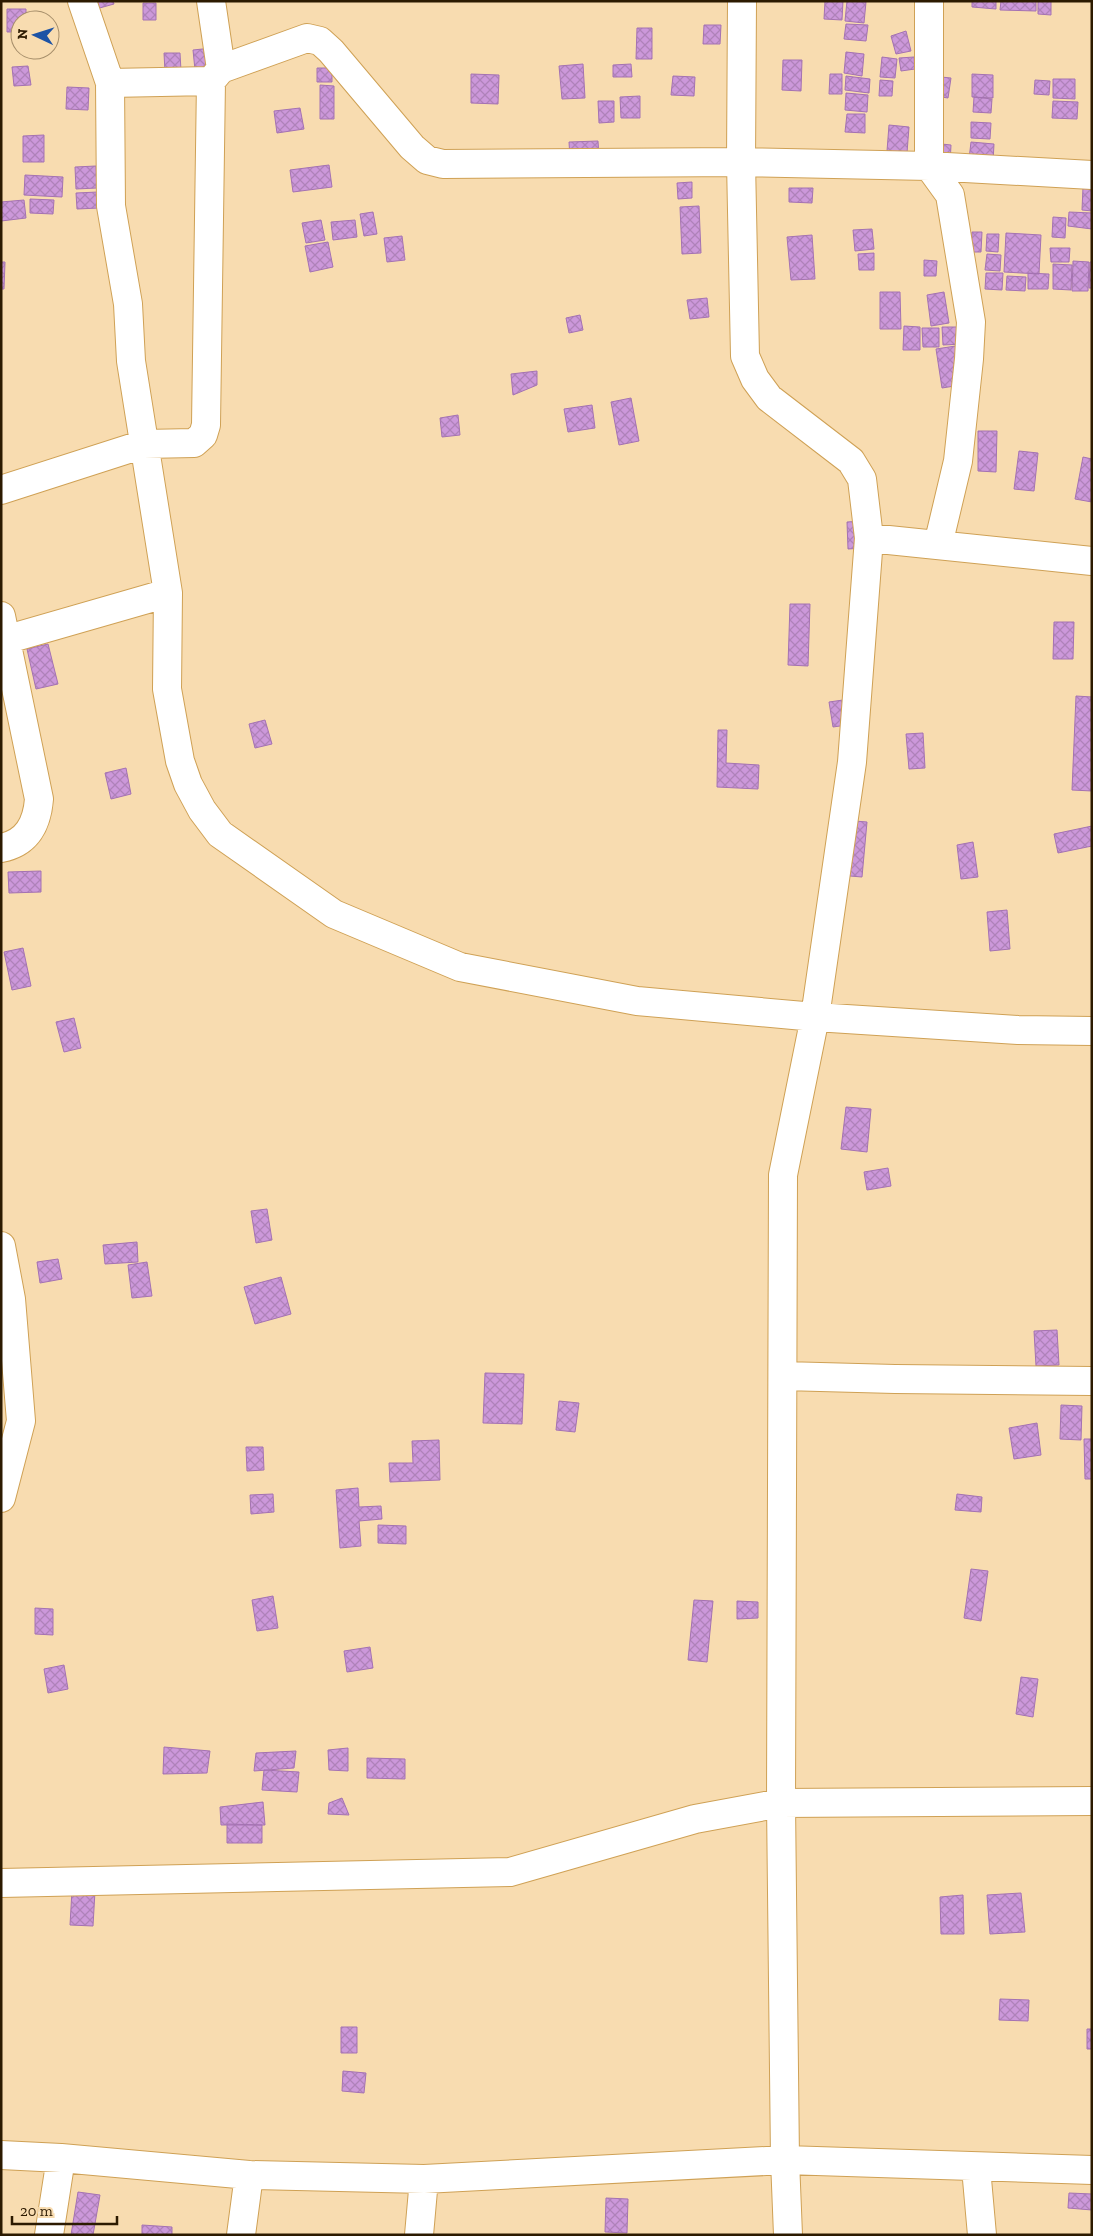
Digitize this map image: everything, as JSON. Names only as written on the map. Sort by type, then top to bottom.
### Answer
[{"type":"street","points":[[82,1],[110,83],[111,206],[128,304],[131,361],[168,593],[167,689],[180,761],[191,790],[202,810],[220,834],[334,914],[460,967],[637,1001],[814,1017],[1018,1030],[1092,1031]]},
{"type":"street","points":[[1,490],[144,444],[194,443],[203,436],[206,425],[216,75],[211,1]]},
{"type":"street","points":[[742,1],[741,162],[746,356],[755,379],[769,398],[850,461],[862,479],[868,538],[852,762],[814,1017],[783,1175],[781,1802],[785,2160],[788,2235]]},
{"type":"street","points":[[929,1],[928,166],[950,195],[971,322],[958,461],[938,545]]},
{"type":"street","points":[[110,83],[216,75],[307,38],[320,41],[331,51],[412,147],[427,160],[443,164],[741,162],[928,166],[1092,175]]},
{"type":"street","points":[[868,538],[1092,561]]},
{"type":"street","points":[[1,848],[23,840],[32,828],[38,815],[39,800],[3,632],[168,593]]},
{"type":"street","points":[[1,1246],[11,1299],[21,1421],[1,1498]]},
{"type":"street","points":[[783,1376],[895,1380],[1092,1381]]},
{"type":"street","points":[[1,1883],[510,1872],[695,1819],[781,1802],[1092,1800]]},
{"type":"street","points":[[1,2155],[61,2158],[249,2175],[424,2179],[785,2160],[976,2168],[1092,2170]]},
{"type":"street","points":[[49,2235],[61,2158]]},
{"type":"street","points":[[976,2168],[982,2235]]},
{"type":"street","points":[[241,2235],[249,2175]]},
{"type":"street","points":[[419,2235],[424,2179]]},
{"type":"building","points":[[94,1],[113,1],[114,4],[96,9]]},
{"type":"building","points":[[825,1],[843,1],[842,20],[824,19]]},
{"type":"building","points":[[847,1],[866,2],[864,23],[845,21]]},
{"type":"building","points":[[972,1],[996,1],[996,9],[972,7]]},
{"type":"building","points":[[1001,1],[1036,1],[1036,11],[1000,10]]},
{"type":"building","points":[[1038,1],[1051,1],[1051,15],[1038,14]]},
{"type":"building","points":[[143,3],[156,3],[156,20],[143,20]]},
{"type":"building","points":[[7,9],[26,9],[10,10],[10,32],[7,32]]},
{"type":"building","points":[[846,24],[868,25],[866,41],[844,39]]},
{"type":"building","points":[[704,25],[721,25],[720,44],[703,44]]},
{"type":"building","points":[[637,28],[652,28],[652,59],[636,59]]},
{"type":"building","points":[[906,31],[911,51],[896,54],[891,36]]},
{"type":"building","points":[[212,48],[214,68],[195,70],[193,50]]},
{"type":"building","points":[[846,52],[864,54],[862,76],[844,73]]},
{"type":"building","points":[[164,53],[180,53],[181,71],[165,72]]},
{"type":"building","points":[[882,57],[897,59],[895,78],[880,77]]},
{"type":"building","points":[[914,57],[915,69],[901,71],[899,58]]},
{"type":"building","points":[[783,60],[802,60],[801,91],[782,90]]},
{"type":"building","points":[[583,64],[585,98],[562,99],[559,66]]},
{"type":"building","points":[[631,64],[632,77],[613,77],[613,65]]},
{"type":"building","points":[[28,66],[31,85],[14,86],[12,67]]},
{"type":"building","points":[[317,68],[332,68],[332,82],[317,82]]},
{"type":"building","points":[[471,74],[499,75],[498,104],[471,103]]},
{"type":"building","points":[[830,74],[842,74],[842,94],[829,94]]},
{"type":"building","points":[[972,74],[993,75],[993,98],[972,97]]},
{"type":"building","points":[[673,76],[695,77],[694,96],[671,95]]},
{"type":"building","points":[[846,76],[870,79],[869,93],[845,90]]},
{"type":"building","points":[[931,76],[951,78],[948,98],[929,95]]},
{"type":"building","points":[[1053,79],[1075,79],[1075,99],[1053,98]]},
{"type":"building","points":[[880,80],[893,81],[892,96],[879,96]]},
{"type":"building","points":[[1035,80],[1050,81],[1049,95],[1034,94]]},
{"type":"building","points":[[320,85],[334,86],[334,119],[320,119]]},
{"type":"building","points":[[67,87],[89,88],[88,110],[66,109]]},
{"type":"building","points":[[846,93],[868,95],[867,112],[845,110]]},
{"type":"building","points":[[640,96],[640,118],[621,118],[620,97]]},
{"type":"building","points":[[974,97],[992,99],[991,113],[973,112]]},
{"type":"building","points":[[598,101],[614,101],[614,122],[599,123]]},
{"type":"building","points":[[1053,101],[1078,102],[1077,119],[1052,118]]},
{"type":"building","points":[[300,108],[304,129],[277,133],[274,111]]},
{"type":"building","points":[[847,114],[865,114],[865,133],[845,132]]},
{"type":"building","points":[[971,122],[991,123],[990,139],[971,138]]},
{"type":"building","points":[[889,125],[909,127],[907,153],[887,151]]},
{"type":"building","points":[[44,135],[44,162],[23,162],[23,136]]},
{"type":"building","points":[[598,141],[599,157],[570,158],[569,142]]},
{"type":"building","points":[[971,142],[994,144],[993,162],[969,159]]},
{"type":"building","points":[[932,143],[951,145],[950,164]]},
{"type":"building","points":[[329,165],[332,187],[293,192],[290,170]]},
{"type":"building","points":[[96,166],[97,188],[76,189],[75,167]]},
{"type":"building","points":[[25,175],[63,177],[62,197],[24,195]]},
{"type":"building","points":[[692,182],[692,198],[678,199],[677,183]]},
{"type":"building","points":[[1083,187],[1092,187],[1092,211],[1082,210]]},
{"type":"building","points":[[789,188],[813,188],[812,203],[789,202]]},
{"type":"building","points":[[98,192],[99,208],[77,209],[76,193]]},
{"type":"building","points":[[30,199],[54,200],[53,214],[30,213]]},
{"type":"building","points":[[24,200],[26,218],[1,221],[1,202]]},
{"type":"building","points":[[699,206],[701,253],[682,254],[680,207]]},
{"type":"building","points":[[373,212],[377,234],[364,236],[360,214]]},
{"type":"building","points":[[1069,212],[1092,213],[1092,229],[1068,226]]},
{"type":"building","points":[[1053,217],[1066,218],[1065,238],[1052,237]]},
{"type":"building","points":[[321,220],[325,240],[306,243],[302,223]]},
{"type":"building","points":[[355,220],[357,237],[333,240],[331,222]]},
{"type":"building","points":[[872,229],[874,249],[855,251],[853,230]]},
{"type":"building","points":[[972,232],[982,232],[981,252],[971,252]]},
{"type":"building","points":[[1006,233],[1041,235],[1039,274],[1004,272]]},
{"type":"building","points":[[987,234],[999,234],[998,252],[986,251]]},
{"type":"building","points":[[812,235],[815,279],[791,280],[787,237]]},
{"type":"building","points":[[402,236],[405,260],[387,262],[384,238]]},
{"type":"building","points":[[328,242],[333,267],[310,272],[305,246]]},
{"type":"building","points":[[1050,248],[1070,248],[1069,262],[1051,262]]},
{"type":"building","points":[[874,253],[874,270],[859,270],[858,254]]},
{"type":"building","points":[[987,254],[1001,255],[1000,271],[985,270]]},
{"type":"building","points":[[924,260],[937,261],[936,276],[924,276]]},
{"type":"building","points":[[1073,261],[1089,262],[1088,291],[1072,291]]},
{"type":"building","points":[[1,262],[5,262],[4,289],[1,289]]},
{"type":"building","points":[[1090,262],[1092,262],[1092,288],[1089,288]]},
{"type":"building","points":[[1053,264],[1072,265],[1071,290],[1053,289]]},
{"type":"building","points":[[986,273],[1003,273],[1002,290],[985,289]]},
{"type":"building","points":[[1028,273],[1049,274],[1048,289],[1028,289]]},
{"type":"building","points":[[1007,276],[1026,277],[1025,291],[1006,290]]},
{"type":"building","points":[[880,292],[900,292],[901,329],[880,329]]},
{"type":"building","points":[[944,292],[949,323],[931,326],[927,295]]},
{"type":"building","points":[[707,298],[709,317],[690,319],[687,300]]},
{"type":"building","points":[[580,315],[583,330],[569,333],[566,318]]},
{"type":"building","points":[[904,326],[920,327],[920,350],[903,350]]},
{"type":"building","points":[[942,327],[964,327],[963,344],[943,345]]},
{"type":"building","points":[[922,328],[939,328],[939,347],[923,347]]},
{"type":"building","points":[[962,345],[967,384],[942,388],[936,349]]},
{"type":"building","points":[[537,371],[537,385],[513,395],[511,374]]},
{"type":"building","points":[[631,398],[639,441],[619,445],[611,402]]},
{"type":"building","points":[[592,405],[595,428],[568,432],[564,409]]},
{"type":"building","points":[[458,415],[460,435],[442,437],[440,418]]},
{"type":"building","points":[[978,431],[997,431],[996,472],[978,471]]},
{"type":"building","points":[[1019,451],[1038,453],[1034,491],[1014,489]]},
{"type":"building","points":[[1083,457],[1092,459],[1092,502],[1075,499]]},
{"type":"building","points":[[878,520],[879,547],[848,549],[847,522]]},
{"type":"building","points":[[790,604],[810,604],[808,666],[788,665]]},
{"type":"building","points":[[1054,622],[1074,622],[1073,659],[1053,659]]},
{"type":"building","points":[[48,644],[58,684],[36,689],[27,649]]},
{"type":"building","points":[[1076,696],[1092,697],[1092,791],[1072,790]]},
{"type":"building","points":[[850,699],[854,724],[833,727],[829,702]]},
{"type":"building","points":[[265,720],[272,744],[255,748],[249,724]]},
{"type":"building","points":[[718,730],[727,730],[726,763],[759,765],[758,789],[717,787]]},
{"type":"building","points":[[923,733],[925,768],[909,769],[906,734]]},
{"type":"building","points":[[126,768],[131,794],[111,799],[105,773]]},
{"type":"building","points":[[843,820],[867,822],[862,877],[838,875]]},
{"type":"building","points":[[1092,826],[1092,846],[1058,853],[1054,834]]},
{"type":"building","points":[[973,842],[978,877],[961,879],[957,845]]},
{"type":"building","points":[[41,871],[41,892],[9,893],[8,872]]},
{"type":"building","points":[[1007,910],[1010,949],[990,951],[987,912]]},
{"type":"building","points":[[23,948],[31,986],[12,990],[4,952]]},
{"type":"building","points":[[74,1018],[81,1048],[64,1052],[56,1022]]},
{"type":"building","points":[[846,1107],[871,1109],[867,1152],[841,1149]]},
{"type":"building","points":[[888,1168],[891,1186],[867,1190],[864,1172]]},
{"type":"building","points":[[267,1209],[272,1240],[256,1243],[251,1211]]},
{"type":"building","points":[[137,1242],[138,1262],[105,1264],[103,1245]]},
{"type":"building","points":[[58,1259],[62,1279],[40,1283],[37,1262]]},
{"type":"building","points":[[147,1262],[152,1296],[132,1298],[128,1265]]},
{"type":"building","points":[[281,1277],[291,1314],[255,1324],[244,1287]]},
{"type":"building","points":[[1057,1330],[1059,1365],[1036,1366],[1034,1331]]},
{"type":"building","points":[[485,1373],[524,1374],[522,1424],[483,1423]]},
{"type":"building","points":[[559,1401],[579,1403],[575,1432],[556,1430]]},
{"type":"building","points":[[1061,1405],[1082,1406],[1081,1440],[1060,1439]]},
{"type":"building","points":[[1037,1423],[1041,1455],[1014,1459],[1009,1428]]},
{"type":"building","points":[[1084,1439],[1092,1439],[1092,1479],[1085,1479]]},
{"type":"building","points":[[439,1440],[440,1480],[390,1482],[389,1463],[413,1463],[412,1441]]},
{"type":"building","points":[[246,1447],[263,1447],[264,1470],[247,1471]]},
{"type":"building","points":[[358,1488],[359,1507],[381,1506],[382,1519],[359,1521],[361,1546],[340,1548],[336,1490]]},
{"type":"building","points":[[273,1494],[274,1512],[251,1514],[250,1495]]},
{"type":"building","points":[[957,1494],[982,1497],[981,1512],[955,1510]]},
{"type":"building","points":[[378,1525],[406,1526],[406,1544],[378,1543]]},
{"type":"building","points":[[971,1569],[988,1571],[981,1621],[964,1618]]},
{"type":"building","points":[[273,1596],[278,1628],[257,1631],[252,1600]]},
{"type":"building","points":[[694,1600],[713,1601],[707,1662],[688,1660]]},
{"type":"building","points":[[737,1601],[758,1602],[758,1618],[737,1619]]},
{"type":"building","points":[[35,1608],[53,1609],[53,1635],[35,1634]]},
{"type":"building","points":[[370,1647],[373,1668],[347,1672],[344,1651]]},
{"type":"building","points":[[64,1665],[68,1689],[48,1693],[44,1669]]},
{"type":"building","points":[[1021,1677],[1038,1679],[1033,1717],[1016,1714]]},
{"type":"building","points":[[164,1747],[210,1751],[207,1773],[163,1774]]},
{"type":"building","points":[[348,1748],[348,1771],[329,1770],[328,1750]]},
{"type":"building","points":[[296,1751],[294,1768],[254,1771],[256,1753]]},
{"type":"building","points":[[367,1758],[405,1759],[405,1779],[367,1778]]},
{"type":"building","points":[[264,1770],[299,1772],[297,1792],[262,1790]]},
{"type":"building","points":[[342,1798],[349,1815],[328,1814],[329,1803]]},
{"type":"building","points":[[263,1802],[265,1825],[221,1825],[220,1807]]},
{"type":"building","points":[[227,1824],[262,1825],[262,1843],[227,1843]]},
{"type":"building","points":[[72,1890],[95,1891],[93,1926],[70,1925]]},
{"type":"building","points":[[1021,1893],[1025,1932],[990,1934],[987,1895]]},
{"type":"building","points":[[963,1895],[964,1934],[941,1934],[940,1897]]},
{"type":"building","points":[[1000,1999],[1029,2000],[1028,2021],[999,2020]]},
{"type":"building","points":[[341,2027],[357,2027],[357,2053],[341,2053]]},
{"type":"building","points":[[1087,2029],[1092,2029],[1092,2049],[1087,2049]]},
{"type":"building","points":[[343,2071],[366,2073],[364,2093],[342,2091]]},
{"type":"building","points":[[78,2192],[100,2195],[93,2235],[71,2235]]},
{"type":"building","points":[[1069,2193],[1092,2194],[1092,2210],[1068,2208]]},
{"type":"building","points":[[606,2198],[628,2199],[627,2233],[605,2232]]},
{"type":"building","points":[[142,2225],[172,2227],[172,2235],[142,2235]]}]
